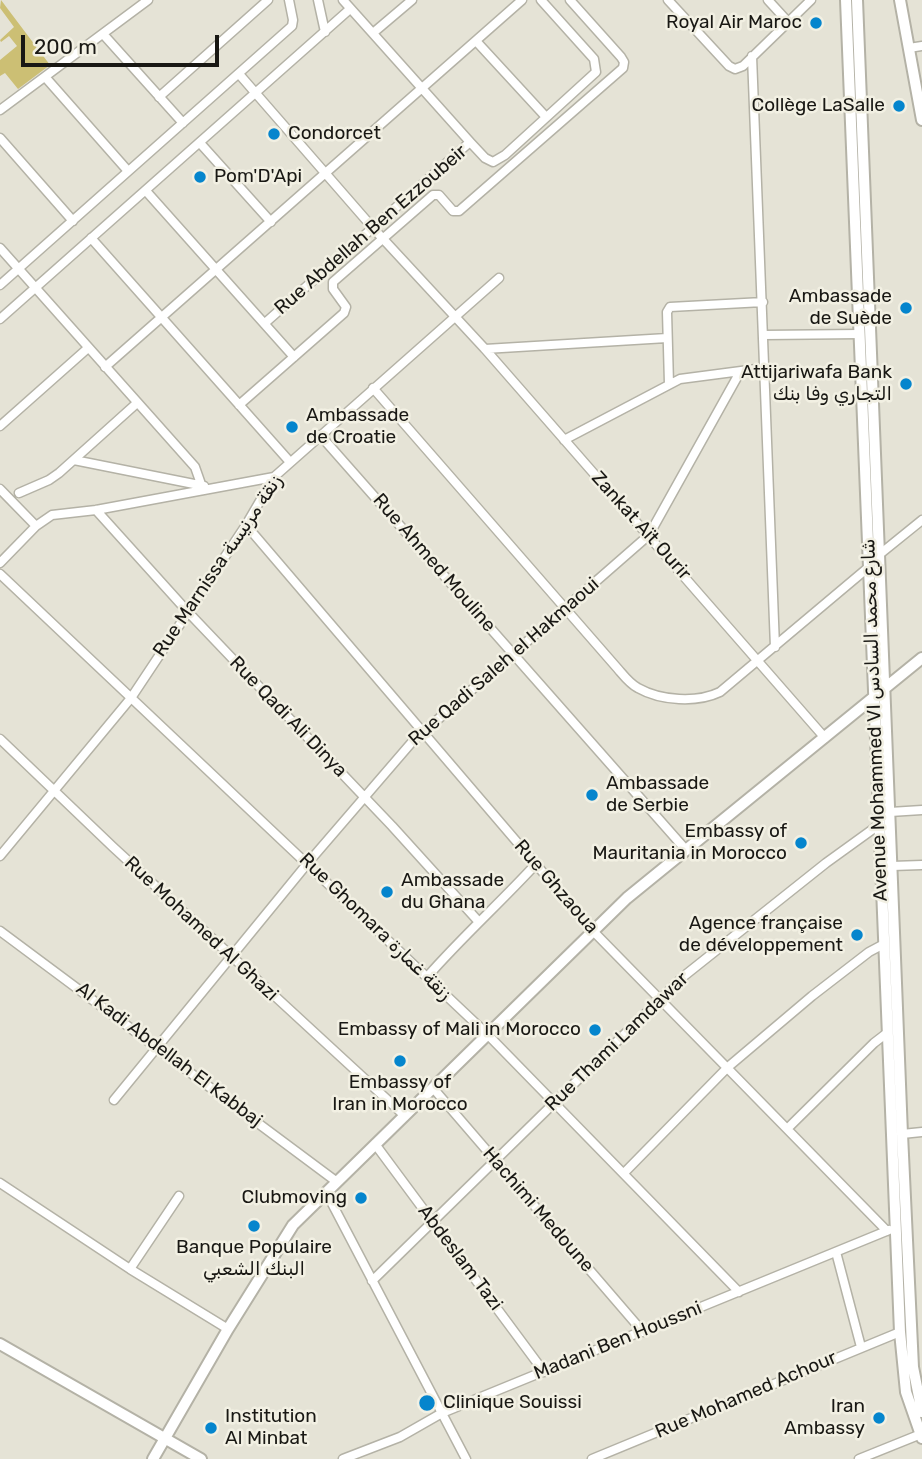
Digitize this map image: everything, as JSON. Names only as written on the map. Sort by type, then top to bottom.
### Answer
[{"type":"main road","name":"Avenue Mohammed VI شارع محمد السادس","points":[[846,0],[880,824],[891,1229],[906,1392],[921,1436]]},
{"type":"main road","name":"Avenue Mohammed VI شارع محمد السادس","points":[[857,0],[902,1133],[913,1367],[922,1412]]},
{"type":"main road","points":[[901,0],[914,47],[922,120]]},
{"type":"main road","points":[[884,655],[897,666],[909,668]]},
{"type":"main road","points":[[153,1459],[288,1232],[627,898],[909,668],[921,662]]},
{"type":"main road","points":[[852,716],[864,718],[876,726]]},
{"type":"main road","points":[[0,1344],[201,1459]]},
{"type":"street","points":[[0,110],[148,0]]},
{"type":"street","points":[[159,97],[268,0]]},
{"type":"street","points":[[0,285],[292,26],[289,0]]},
{"type":"street","points":[[318,0],[325,32]]},
{"type":"street","points":[[343,0],[470,142]]},
{"type":"street","points":[[373,33],[412,0]]},
{"type":"street","points":[[105,367],[523,0]]},
{"type":"street","name":"Rue Abdellah Ben Ezzoubeir","points":[[265,323],[470,142],[485,158],[493,162],[498,160],[596,72],[597,64],[541,0]]},
{"type":"street","name":"Rue Abdellah Ben Ezzoubeir","points":[[239,405],[346,311],[345,304],[333,289],[333,282],[433,195],[439,195],[453,211],[459,211],[623,68],[621,57],[570,0]]},
{"type":"street","points":[[668,0],[730,67],[740,68],[811,0]]},
{"type":"street","points":[[768,0],[789,23]]},
{"type":"street","points":[[0,319],[351,9]]},
{"type":"street","points":[[103,34],[183,123]]},
{"type":"street","points":[[476,41],[546,117]]},
{"type":"street","points":[[752,57],[775,647]]},
{"type":"street","name":"Zankat Aït Ourir","points":[[239,74],[373,228],[456,316],[649,534],[825,738]]},
{"type":"street","points":[[46,78],[128,171]]},
{"type":"street","points":[[0,138],[74,221]]},
{"type":"street","points":[[200,143],[271,222]]},
{"type":"street","points":[[145,191],[294,357]]},
{"type":"street","points":[[91,238],[290,462]]},
{"type":"street","points":[[0,248],[195,467],[201,484]]},
{"type":"street","name":"Rue Marnissa زنقة مرنيسة","points":[[0,856],[131,698],[246,525],[274,477],[499,278]]},
{"type":"street","points":[[669,384],[667,312],[674,305],[763,302]]},
{"type":"street","points":[[764,335],[860,334]]},
{"type":"street","points":[[485,349],[667,338]]},
{"type":"street","points":[[0,426],[88,348]]},
{"type":"street","points":[[564,440],[669,384],[696,376],[764,368]]},
{"type":"street","name":"Rue Qadi Saleh el Hakmaoui","points":[[114,1100],[307,864],[423,730],[649,534],[740,372]]},
{"type":"street","points":[[373,388],[629,681],[636,687],[662,697],[695,698],[713,695],[730,685],[870,566]]},
{"type":"street","points":[[19,493],[48,480],[137,403]]},
{"type":"street","name":"Rue Ahmed Mouline","points":[[320,435],[686,850]]},
{"type":"street","points":[[74,460],[201,484],[210,488]]},
{"type":"street","points":[[0,563],[36,526],[51,515],[96,510],[274,477]]},
{"type":"street","points":[[2,495],[36,526]]},
{"type":"street","name":"Rue Qadi Ali Dinya","points":[[96,510],[479,922]]},
{"type":"street","points":[[880,554],[922,520]]},
{"type":"street","name":"Rue Ghzaoua","points":[[246,525],[593,931],[787,1129],[891,1229]]},
{"type":"street","name":"Rue Ghomara زنقة غمارة","points":[[0,574],[488,1034],[739,1292]]},
{"type":"street","name":"Rue Mohamed Al Ghazi","points":[[0,739],[231,957],[405,1115]]},
{"type":"street","points":[[890,812],[922,810]]},
{"type":"street","name":"Rue Thami Lamdawar","points":[[372,1281],[495,1159],[707,957],[880,824]]},
{"type":"street","points":[[427,977],[535,864]]},
{"type":"street","points":[[892,866],[922,865]]},
{"type":"street","name":"Al Kadi Abdellah El Kabbaj","points":[[0,931],[158,1046],[337,1182]]},
{"type":"street","points":[[624,1173],[728,1067],[812,996],[869,952],[884,944]]},
{"type":"street","points":[[787,1129],[874,1042],[887,1033]]},
{"type":"street","name":"Hachimi Medoune","points":[[433,1088],[643,1332]]},
{"type":"street","points":[[902,1133],[922,1132]]},
{"type":"street","name":"Abdeslam Tazi","points":[[375,1144],[544,1372]]},
{"type":"street","points":[[0,1183],[130,1269],[228,1329]]},
{"type":"street","points":[[327,1192],[466,1459]]},
{"type":"street","points":[[130,1269],[179,1196]]},
{"type":"street","name":"Madani Ben Houssni","points":[[343,1459],[400,1437],[442,1413],[891,1229]]},
{"type":"street","points":[[836,1252],[861,1347]]},
{"type":"street","name":"Rue Mohamed Achour","points":[[592,1459],[900,1332]]},
{"type":"street","points":[[859,1459],[921,1436]]},
{"type":"shaded area","points":[[1,0],[50,65],[18,89],[5,73],[0,76],[0,60],[17,46],[9,36],[1,42],[0,40],[14,27],[0,8]]},
{"type":"place","name":"Royal Air Maroc","points":[[816,23]]},
{"type":"place","name":"Collège LaSalle","points":[[899,106]]},
{"type":"place","name":"Condorcet","points":[[274,134]]},
{"type":"place","name":"Pom'D'Api","points":[[200,177]]},
{"type":"place","name":"Ambassade de Suède","points":[[906,308]]},
{"type":"place","name":"Attijariwafa Bank التجاري وفا بنك","points":[[906,384]]},
{"type":"place","name":"Ambassade de Croatie","points":[[292,427]]},
{"type":"place","name":"Ambassade de Serbie","points":[[592,795]]},
{"type":"place","name":"Embassy of Mauritania in Morocco","points":[[801,843]]},
{"type":"place","name":"Ambassade du Ghana","points":[[387,892]]},
{"type":"place","name":"Agence française de développement","points":[[857,935]]},
{"type":"place","name":"Embassy of Mali in Morocco","points":[[595,1030]]},
{"type":"place","name":"Embassy of Iran in Morocco","points":[[400,1061]]},
{"type":"place","name":"Clubmoving","points":[[361,1198]]},
{"type":"place","name":"Banque Populaire البنك الشعبي","points":[[254,1226]]},
{"type":"place","name":"Clinique Souissi","points":[[427,1403]]},
{"type":"place","name":"Iran Ambassy","points":[[879,1418]]},
{"type":"place","name":"Institution Al Minbat","points":[[211,1428]]}]
